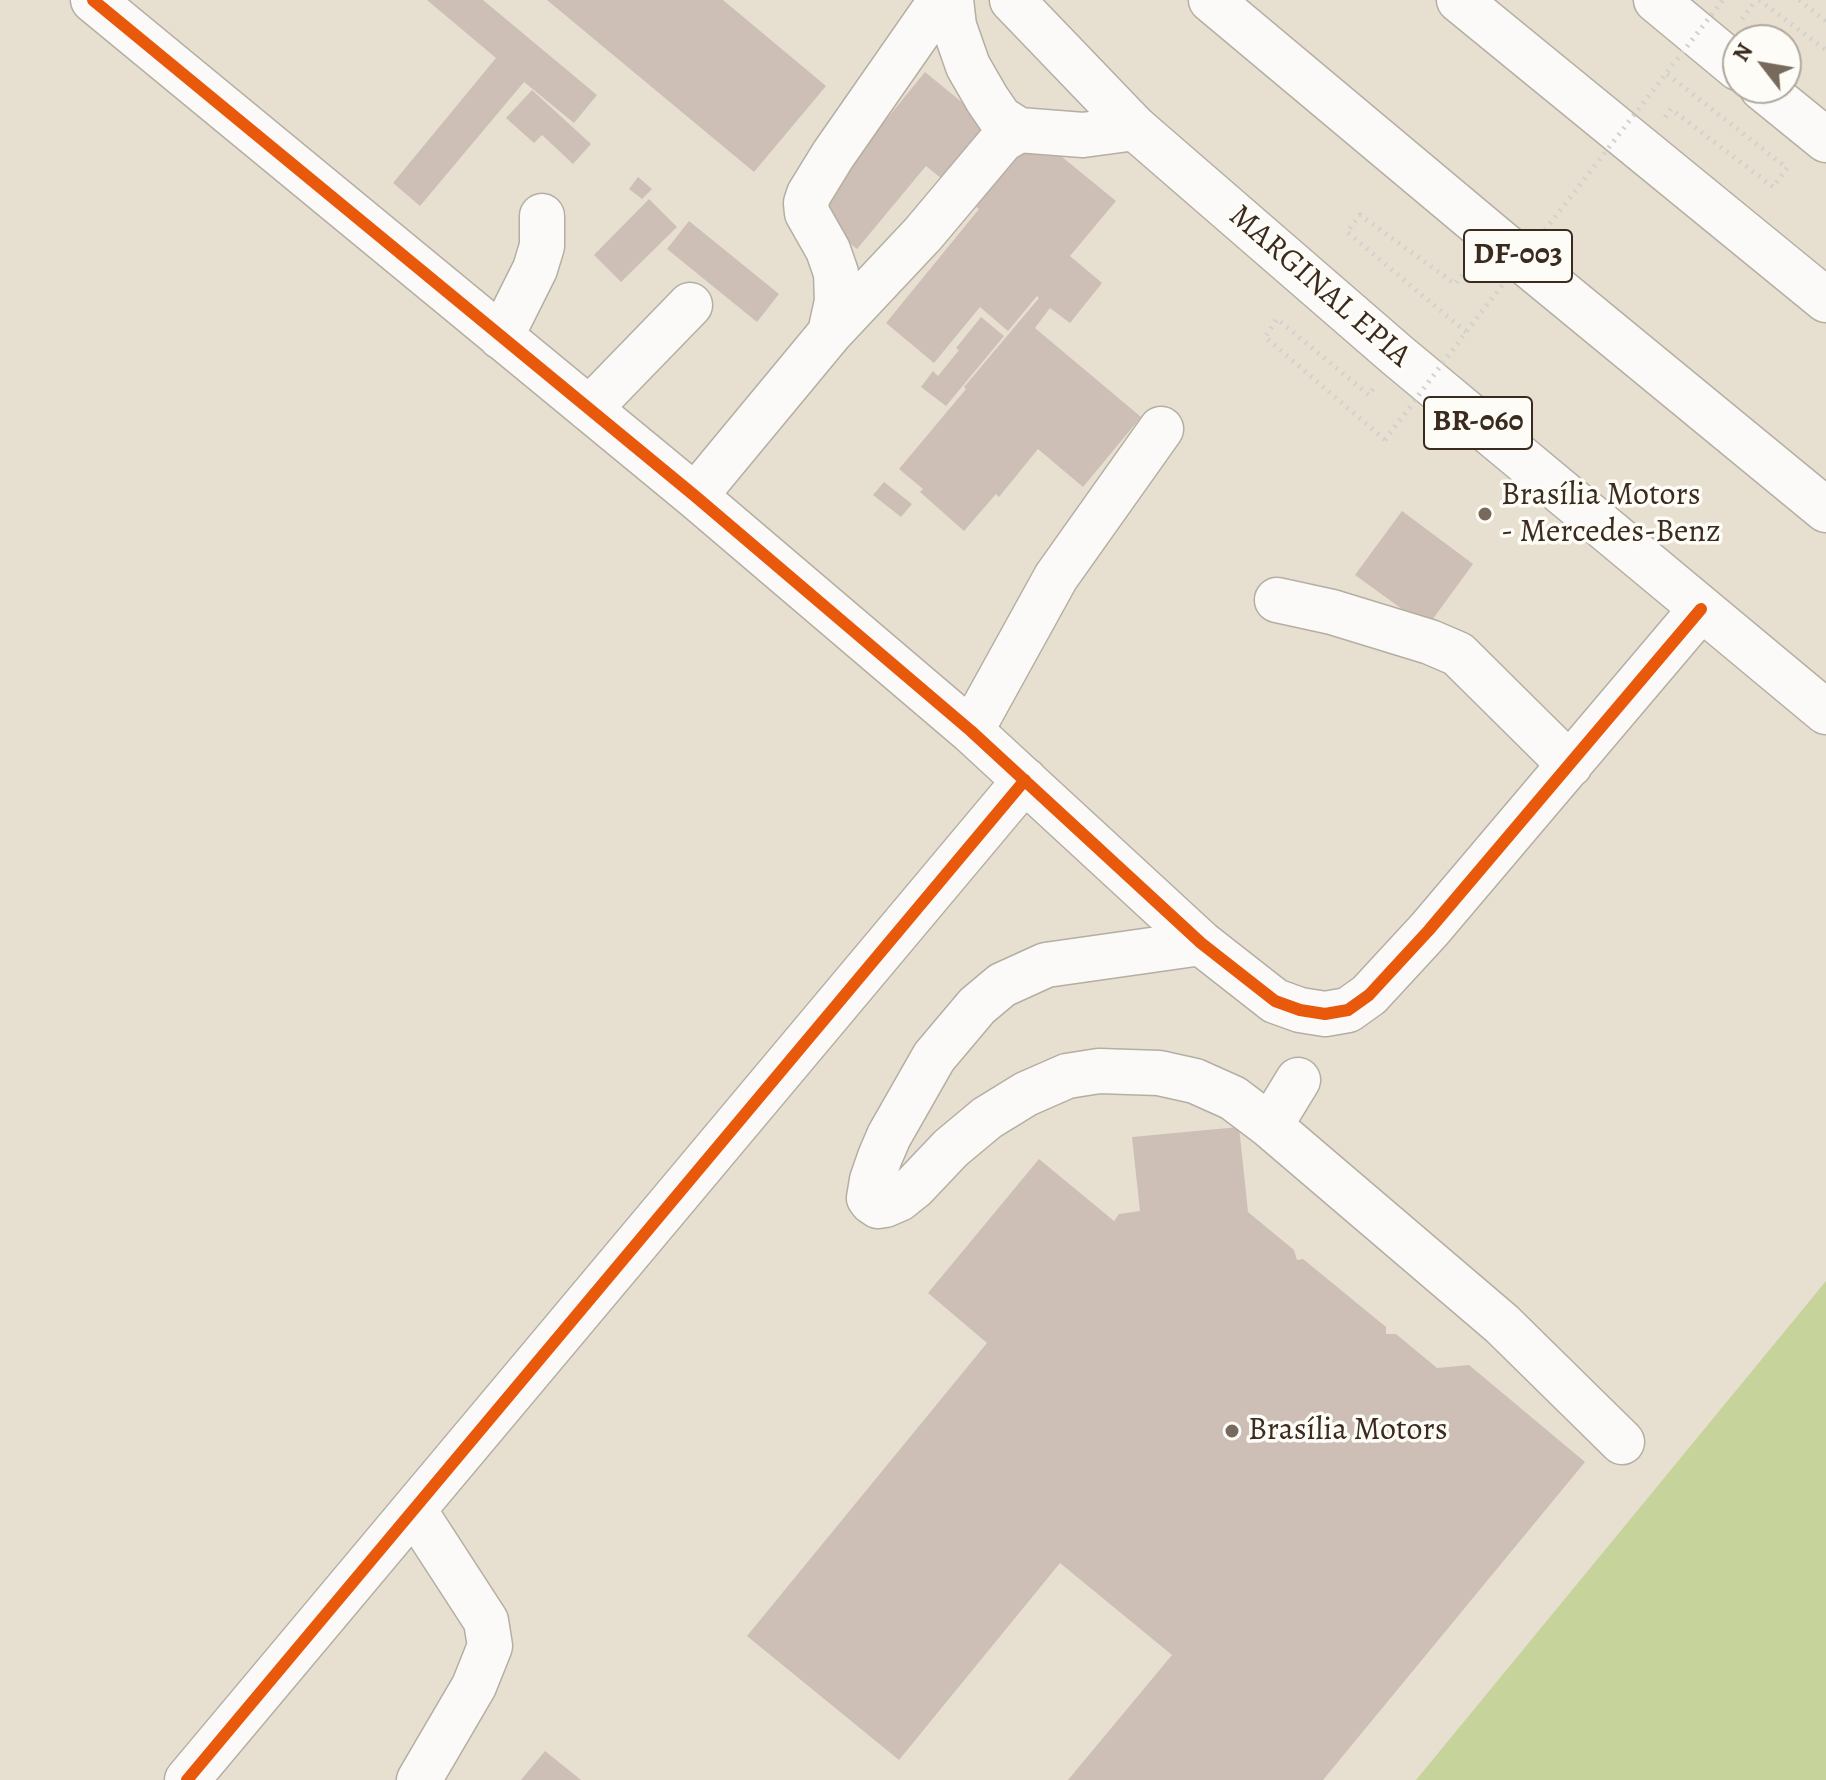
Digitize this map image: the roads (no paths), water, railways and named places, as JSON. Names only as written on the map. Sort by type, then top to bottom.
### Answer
[{"type":"main road","points":[[93,0],[695,496],[971,731],[1201,943],[1275,1001],[1300,1010],[1325,1014],[1348,1010],[1369,995],[1429,930],[1701,609]]},
{"type":"main road","points":[[830,333],[837,301],[836,273],[828,250],[807,213],[806,203],[833,155],[941,0]]},
{"type":"main road","points":[[951,0],[954,26],[968,66],[1000,118],[1019,130],[1083,135],[1135,128]]},
{"type":"main road","name":"MARGINAL EPIA","points":[[1012,0],[1135,128],[1397,355],[1826,712]]},
{"type":"main road","name":"DF-003","points":[[1211,0],[1826,510]]},
{"type":"main road","points":[[1459,0],[1826,300]]},
{"type":"main road","points":[[1656,0],[1722,55]]},
{"type":"main road","points":[[1782,104],[1826,140]]},
{"type":"main road","points":[[695,496],[830,333],[923,234],[1002,140],[1019,130]]},
{"type":"main road","points":[[501,337],[535,269],[542,246],[542,216]]},
{"type":"main road","points":[[589,409],[690,305]]},
{"type":"main road","points":[[971,731],[1056,577],[1161,429]]},
{"type":"main road","points":[[1277,600],[1332,612],[1430,642],[1458,654],[1570,765]]},
{"type":"main road","points":[[187,1780],[1025,780]]},
{"type":"main road","points":[[1201,943],[1046,965],[1002,985],[977,1006],[934,1057],[889,1136],[872,1180],[869,1198],[878,1206],[899,1199],[987,1118],[1026,1094],[1067,1076],[1099,1071],[1159,1073],[1195,1081],[1233,1098],[1270,1126],[1502,1324],[1622,1442]]},
{"type":"main road","points":[[1270,1126],[1298,1080]]},
{"type":"main road","points":[[414,1510],[486,1621],[490,1646],[474,1686],[419,1780]]},
{"type":"place","name":"Brasília Motors - Mercedes-Benz","points":[[1485,514]]},
{"type":"place","name":"Brasília Motors","points":[[1232,1431]]}]
